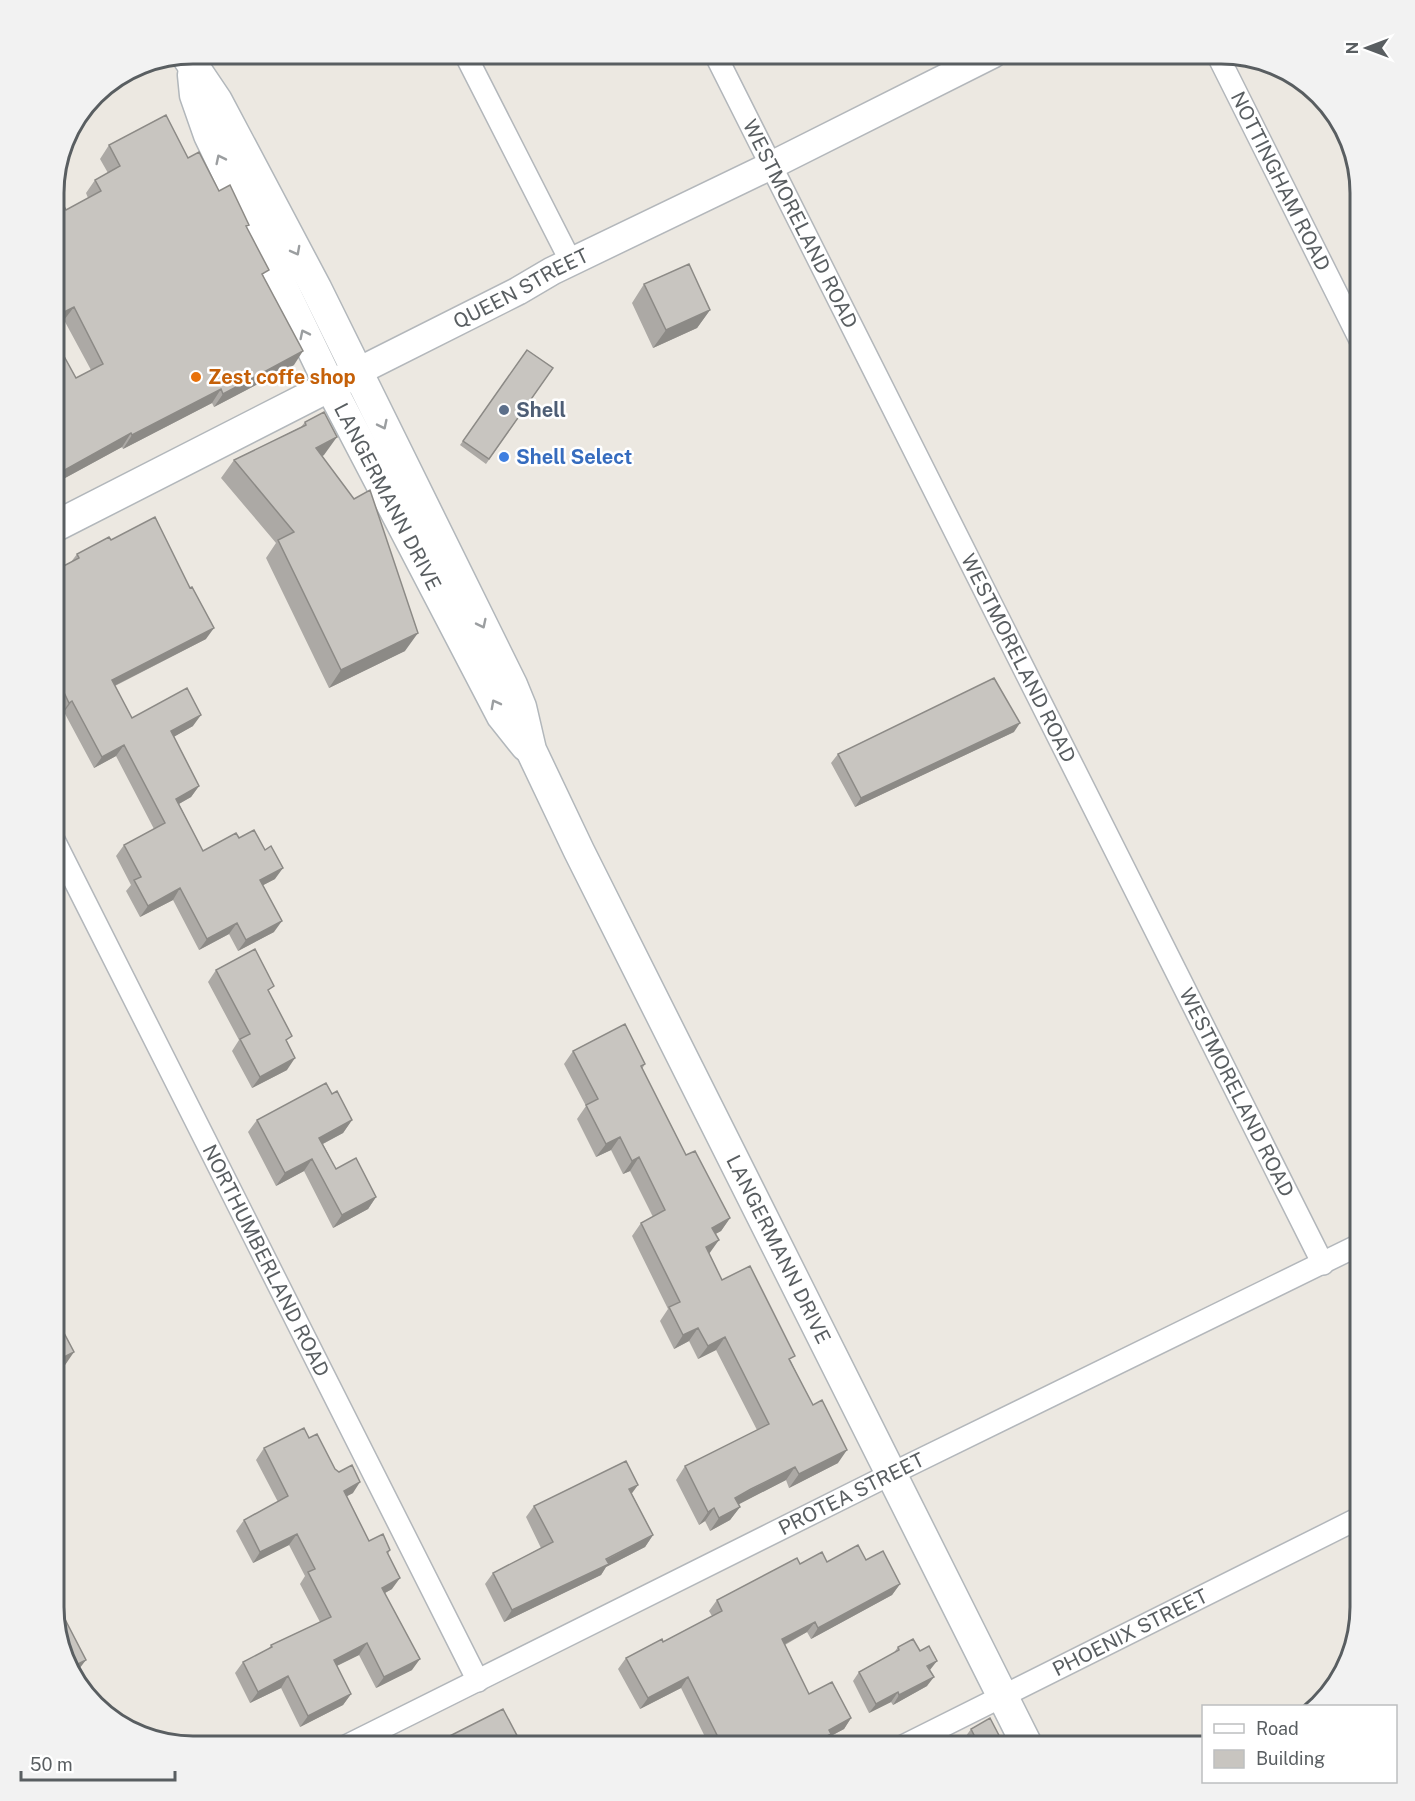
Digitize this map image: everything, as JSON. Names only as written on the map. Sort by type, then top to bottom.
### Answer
[{"type":"main road","name":"LANGERMANN DRIVE","points":[[189,64],[195,95],[208,135],[330,386],[502,716],[513,733],[531,750]]},
{"type":"main road","name":"LANGERMANN DRIVE","points":[[191,64],[225,116],[357,372],[512,685],[521,707],[531,750],[1022,1736]]},
{"type":"main road","name":"QUEEN STREET","points":[[65,522],[357,372]]},
{"type":"street","points":[[470,64],[571,262]]},
{"type":"street","name":"WESTMORELAND ROAD","points":[[720,65],[1323,1264]]},
{"type":"street","name":"QUEEN STREET","points":[[357,372],[571,262],[972,65]]},
{"type":"street","name":"NOTTINGHAM ROAD","points":[[1222,65],[1350,320]]},
{"type":"street","name":"NORTHUMBERLAND ROAD","points":[[65,861],[478,1681]]},
{"type":"street","name":"PROTEA STREET","points":[[366,1736],[891,1474],[1350,1250]]},
{"type":"street","name":"PHOENIX STREET","points":[[923,1736],[1350,1523]]},
{"type":"building","points":[[166,115],[188,158],[199,152],[219,191],[230,185],[249,225],[246,226],[269,270],[262,274],[303,351],[223,394],[221,389],[132,435],[131,433],[65,470],[65,358],[76,378],[103,364],[74,307],[65,312],[65,208],[66,210],[101,191],[95,180],[120,166],[109,145]]},
{"type":"building","points":[[689,264],[710,310],[666,330],[644,284]]},
{"type":"building","points":[[527,350],[553,368],[489,459],[463,441]]},
{"type":"building","points":[[324,412],[337,437],[316,448],[354,499],[370,490],[418,633],[341,670],[278,540],[294,532],[234,460],[306,425],[305,422]]},
{"type":"building","points":[[155,517],[190,588],[192,587],[214,628],[112,680],[132,718],[187,688],[201,715],[171,731],[199,786],[176,799],[203,851],[236,833],[239,838],[254,830],[265,850],[271,846],[283,868],[260,880],[282,921],[246,940],[237,923],[207,939],[180,888],[148,906],[134,880],[141,877],[124,845],[165,823],[124,745],[102,757],[72,701],[69,703],[65,694],[65,565],[79,558],[77,554],[109,537],[111,540]]},
{"type":"building","points":[[994,678],[1020,723],[861,798],[838,754]]},
{"type":"building","points":[[255,949],[274,986],[268,990],[292,1036],[286,1040],[295,1058],[260,1077],[240,1039],[250,1034],[216,970]]},
{"type":"building","points":[[625,1024],[645,1064],[641,1066],[686,1155],[695,1151],[730,1218],[712,1228],[719,1240],[706,1247],[722,1280],[750,1266],[795,1356],[789,1359],[813,1405],[822,1400],[847,1450],[799,1474],[795,1467],[751,1489],[735,1498],[740,1507],[719,1518],[714,1508],[708,1512],[685,1466],[769,1424],[725,1337],[708,1346],[698,1328],[683,1335],[669,1307],[680,1302],[641,1223],[665,1210],[639,1157],[632,1161],[620,1137],[606,1144],[586,1105],[598,1099],[573,1051]]},
{"type":"building","points":[[326,1083],[332,1094],[337,1091],[352,1120],[319,1138],[336,1169],[356,1158],[376,1197],[342,1215],[312,1159],[285,1173],[257,1120]]},
{"type":"building","points":[[64,1333],[74,1352],[64,1357]]},
{"type":"building","points":[[304,1428],[309,1438],[317,1434],[335,1469],[339,1472],[352,1465],[360,1482],[344,1491],[369,1541],[383,1534],[390,1550],[387,1552],[400,1578],[382,1588],[420,1659],[384,1677],[367,1643],[334,1660],[351,1694],[308,1716],[288,1676],[258,1692],[243,1662],[272,1647],[271,1645],[331,1617],[308,1572],[315,1569],[297,1534],[260,1552],[244,1520],[288,1496],[264,1448]]},
{"type":"building","points":[[626,1461],[638,1485],[629,1489],[653,1535],[606,1559],[609,1564],[512,1610],[493,1573],[553,1542],[534,1506]]},
{"type":"building","points":[[858,1545],[866,1560],[883,1551],[900,1584],[818,1628],[815,1622],[782,1639],[809,1694],[832,1682],[851,1718],[829,1730],[831,1734],[827,1736],[718,1736],[688,1677],[648,1698],[626,1658],[662,1639],[663,1642],[722,1611],[717,1600],[797,1558],[800,1564],[822,1552],[827,1562]]},
{"type":"building","points":[[65,1620],[86,1660],[78,1664],[69,1641]]},
{"type":"building","points":[[913,1639],[920,1651],[929,1646],[937,1661],[927,1666],[934,1677],[876,1704],[859,1672],[899,1650],[898,1647]]},
{"type":"building","points":[[503,1709],[517,1736],[450,1736]]},
{"type":"building","points":[[990,1718],[999,1736],[974,1736],[971,1729]]},
{"type":"place","name":"Zest coffe shop","points":[[196,377]]},
{"type":"place","name":"Shell","points":[[504,410]]},
{"type":"place","name":"Shell Select","points":[[504,457]]}]
